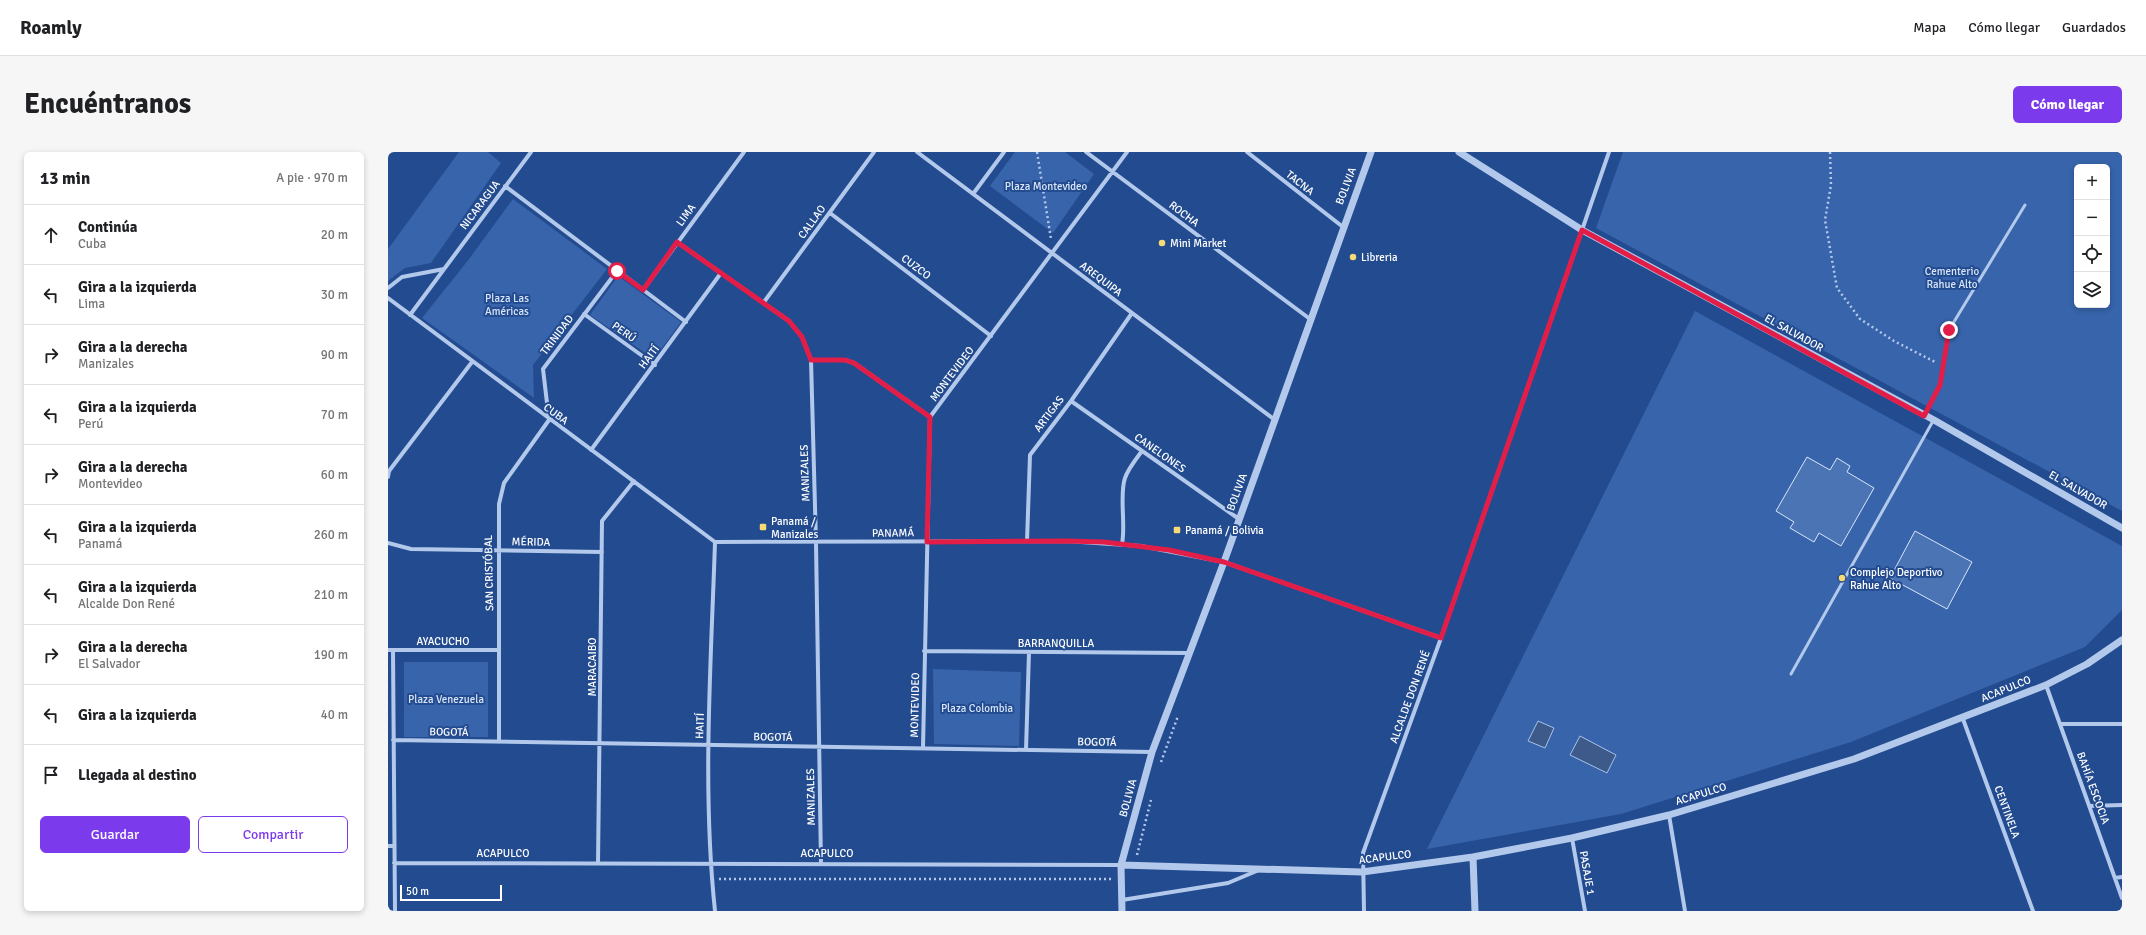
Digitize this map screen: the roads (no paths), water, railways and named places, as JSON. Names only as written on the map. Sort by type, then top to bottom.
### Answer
[{"type":"street","name":"NICARAGUA","points":[[410,315],[531,152]]},
{"type":"street","name":"LIMA","points":[[643,290],[744,152]]},
{"type":"street","name":"CALLAO","points":[[764,302],[874,152]]},
{"type":"street","name":"AREQUIPA","points":[[917,152],[1275,420]]},
{"type":"street","points":[[973,194],[1004,152]]},
{"type":"street","name":"ROCHA","points":[[1086,152],[1310,318]]},
{"type":"street","name":"MONTEVIDEO","points":[[923,748],[930,417],[1127,152]]},
{"type":"street","name":"TACNA","points":[[1246,152],[1343,227]]},
{"type":"street","name":"BOLIVIA","points":[[1122,911],[1122,865],[1152,752],[1188,653],[1224,562],[1310,318],[1371,152]]},
{"type":"street","name":"EL SALVADOR","points":[[1459,152],[1582,230],[1924,416],[1934,420],[2122,528]]},
{"type":"street","name":"ALCALDE DON RENÉ","points":[[1364,911],[1362,872],[1363,853],[1441,638],[1609,152]]},
{"type":"street","points":[[506,186],[686,322]]},
{"type":"street","name":"CUZCO","points":[[830,213],[991,336]]},
{"type":"street","name":"MANIZALES","points":[[677,242],[781,314],[796,329],[808,348],[811,360],[816,543],[821,864]]},
{"type":"street","points":[[388,288],[402,277],[445,269]]},
{"type":"street","name":"TRINIDAD","points":[[549,420],[542,369],[617,271]]},
{"type":"street","name":"HAITÍ","points":[[591,450],[655,365],[721,273]]},
{"type":"street","name":"CUBA","points":[[388,298],[549,420],[715,542]]},
{"type":"street","name":"ARTIGAS","points":[[1028,541],[1030,454],[1070,401],[1132,313]]},
{"type":"street","name":"PERÚ","points":[[584,314],[655,365]]},
{"type":"street","points":[[811,360],[845,360],[854,363],[930,417]]},
{"type":"street","points":[[388,477],[389,471],[472,362]]},
{"type":"street","name":"CANELONES","points":[[1070,401],[1238,519]]},
{"type":"street","name":"SAN CRISTÓBAL","points":[[499,742],[499,504],[504,483],[549,420]]},
{"type":"street","points":[[1122,544],[1125,532],[1123,487],[1125,477],[1142,451]]},
{"type":"street","name":"MARACAIBO","points":[[598,864],[601,744],[602,521],[634,481]]},
{"type":"street","name":"PANAMÁ","points":[[715,542],[816,543],[1066,541],[1122,544],[1169,550],[1224,562],[1441,638]]},
{"type":"street","name":"HAITÍ","points":[[715,542],[708,745],[710,864],[715,911]]},
{"type":"street","name":"MÉRIDA","points":[[388,543],[411,549],[602,552]]},
{"type":"street","name":"ACAPULCO","points":[[394,864],[1122,865],[1362,872],[1473,857],[1572,838],[1669,815],[1854,759],[2046,685],[2087,664],[2122,640]]},
{"type":"street","points":[[390,650],[393,740],[395,911]]},
{"type":"street","name":"AYACUCHO","points":[[390,650],[499,650]]},
{"type":"street","name":"BARRANQUILLA","points":[[924,651],[1188,653]]},
{"type":"street","points":[[1026,750],[1029,652]]},
{"type":"street","name":"BAHÍA ESCOCIA","points":[[2046,685],[2122,898]]},
{"type":"street","name":"CENTINELA","points":[[1963,718],[2033,911]]},
{"type":"street","points":[[2060,724],[2122,724]]},
{"type":"street","name":"BOGOTÁ","points":[[393,740],[1152,752]]},
{"type":"street","points":[[2090,806],[2122,805]]},
{"type":"street","points":[[1669,815],[1685,911]]},
{"type":"street","name":"PASAJE 1","points":[[1572,838],[1585,911]]},
{"type":"street","points":[[388,846],[394,846]]},
{"type":"street","points":[[1473,857],[1475,911]]},
{"type":"street","name":"ACAPULCO","points":[[1122,900],[1228,883],[1259,870]]},
{"type":"street","points":[[2115,878],[2122,878]]},
{"type":"lane","points":[[1924,416],[1940,385],[1949,330],[2025,205]]},
{"type":"lane","points":[[1791,674],[1934,420]]},
{"type":"place","name":"Mini Market","points":[[1162,243]]},
{"type":"place","name":"Libreria","points":[[1353,257]]},
{"type":"place","name":"Panamá / Manizales","points":[[763,527]]},
{"type":"place","name":"Panamá / Bolivia","points":[[1177,530]]},
{"type":"place","name":"Complejo Deportivo Rahue Alto","points":[[1842,578]]},
{"type":"park label","name":"Plaza Montevideo","points":[[1046,186]]},
{"type":"park label","name":"Cementerio Rahue Alto","points":[[1952,277]]},
{"type":"park label","name":"Plaza Las Américas","points":[[507,304]]},
{"type":"park label","name":"Plaza Venezuela","points":[[446,699]]},
{"type":"park label","name":"Plaza Colombia","points":[[977,708]]}]
